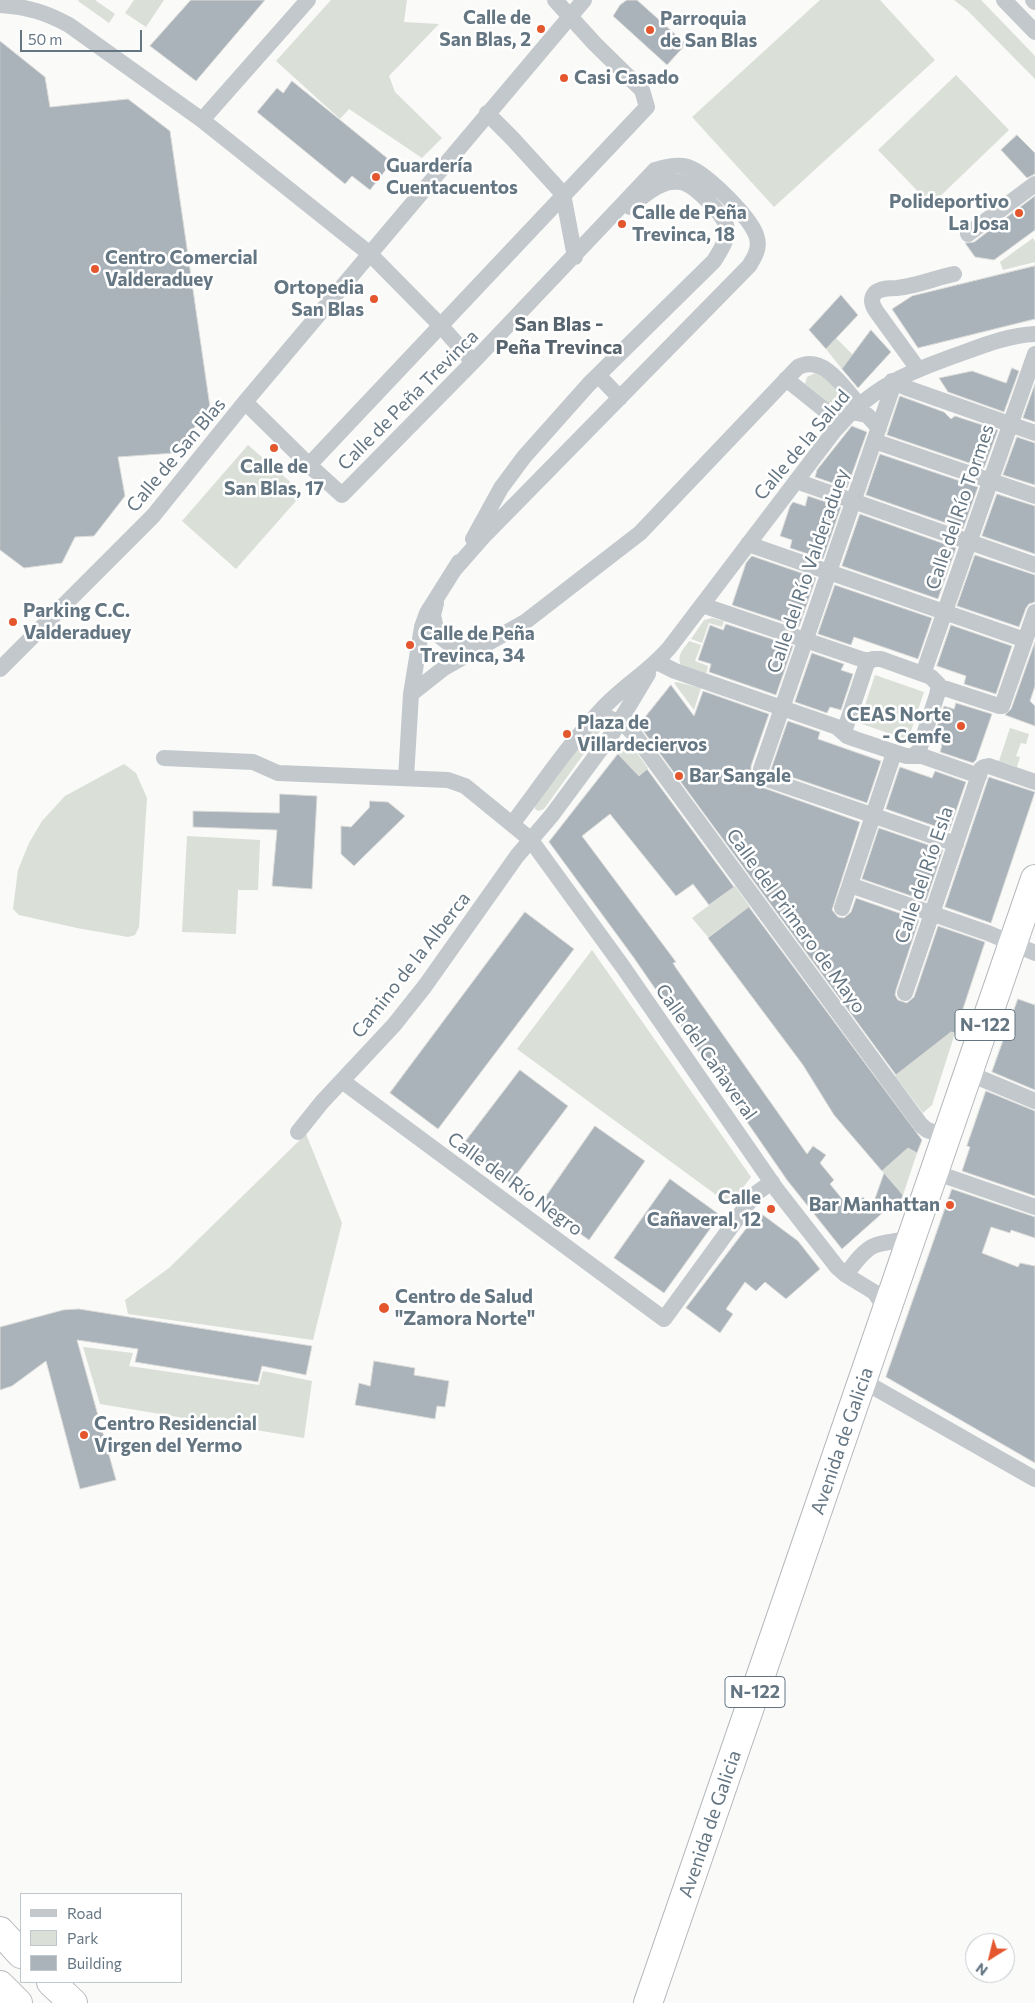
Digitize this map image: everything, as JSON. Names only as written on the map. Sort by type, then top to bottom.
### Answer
[{"type":"highway","name":"Avenida de Galicia","points":[[648,2003],[968,1073],[1024,948],[1035,879]]},
{"type":"highway","points":[[0,1930],[20,1953]]},
{"type":"highway","points":[[52,1983],[73,2003]]},
{"type":"highway","points":[[0,1985],[18,2003]]},
{"type":"street","points":[[202,120],[308,0]]},
{"type":"street","points":[[309,465],[647,107],[642,90],[595,44],[555,0]]},
{"type":"street","name":"Calle de San Blas","points":[[0,669],[153,516],[245,402],[584,0]]},
{"type":"street","points":[[1004,0],[1035,32]]},
{"type":"street","points":[[0,5],[23,6],[48,14],[69,25],[202,120],[370,254],[441,326],[473,362]]},
{"type":"street","points":[[487,113],[563,194],[575,257]]},
{"type":"street","name":"Calle de Peña Trevinca","points":[[245,402],[342,495],[575,257],[634,204],[653,190],[667,183],[684,182],[700,193],[713,196],[750,224],[757,238],[757,254],[749,266],[483,537],[454,570]]},
{"type":"street","points":[[968,234],[1035,184]]},
{"type":"street","name":"Calle de Peña Trevinca","points":[[406,778],[411,694],[422,627],[427,613],[501,488],[524,457],[598,375],[714,261],[724,245],[726,226],[713,196]]},
{"type":"street","points":[[918,369],[872,305],[872,298],[882,290],[954,274]]},
{"type":"street","name":"Calle de la Salud","points":[[657,662],[850,414],[892,381],[918,369],[999,340],[1035,334]]},
{"type":"street","name":"Calle del Río Tormes","points":[[923,674],[1035,354]]},
{"type":"street","points":[[411,694],[444,668],[525,622],[640,533],[786,378],[803,365],[812,363],[820,365],[850,414]]},
{"type":"street","points":[[598,375],[620,398]]},
{"type":"street","points":[[786,378],[850,414],[867,415],[876,435],[990,481],[1035,496]]},
{"type":"street","points":[[892,381],[1035,433]]},
{"type":"street","name":"Calle del Río Valderaduey","points":[[874,816],[764,778],[761,774],[761,769],[891,392],[892,381]]},
{"type":"street","points":[[796,481],[1035,565]]},
{"type":"street","points":[[748,544],[1025,640]]},
{"type":"street","name":"Calle de Peña Trevinca","points":[[437,598],[433,615],[437,634],[452,646],[476,650]]},
{"type":"street","points":[[702,605],[864,660],[881,659],[935,679],[939,688],[918,750],[914,756]]},
{"type":"street","points":[[939,688],[1001,706],[1035,612]]},
{"type":"street","points":[[844,732],[866,665],[871,660]]},
{"type":"street","points":[[657,662],[675,671],[837,727],[850,737],[894,753],[908,757],[922,756],[980,773],[984,766],[989,766],[1035,782]]},
{"type":"street","points":[[512,824],[594,716],[611,699],[657,662]]},
{"type":"street","points":[[530,839],[552,815],[619,722],[657,662]]},
{"type":"street","points":[[594,716],[609,718],[619,722]]},
{"type":"street","name":"Calle del Primero de Mayo","points":[[619,722],[634,734],[921,1125],[927,1130],[946,1136]]},
{"type":"street","points":[[842,908],[894,753]]},
{"type":"street","name":"Calle del Cañaveral","points":[[164,758],[253,762],[278,773],[448,780],[462,783],[530,839],[623,968],[772,1182],[832,1261],[852,1278],[874,1292],[886,1309]]},
{"type":"street","name":"Calle del Río Esla","points":[[905,992],[980,773]]},
{"type":"street","points":[[874,816],[956,844]]},
{"type":"street","name":"Camino de la Alberca","points":[[298,1132],[410,1006],[530,839]]},
{"type":"street","points":[[850,886],[1024,948]]},
{"type":"street","points":[[968,1073],[1035,1101]]},
{"type":"street","name":"Calle del Río Negro","points":[[342,1081],[664,1319],[755,1194],[772,1182]]},
{"type":"street","points":[[934,1172],[1035,1208]]},
{"type":"street","points":[[899,1271],[873,1282],[852,1278],[855,1263],[873,1246],[911,1238]]},
{"type":"street","points":[[863,1381],[1035,1478]]},
{"type":"green space","points":[[79,0],[95,0],[115,14],[109,23]]},
{"type":"green space","points":[[134,0],[164,0],[146,27],[125,13]]},
{"type":"green space","points":[[331,0],[407,0],[404,22],[439,24],[389,76],[395,92],[442,138],[422,158],[349,109],[340,119],[276,61]]},
{"type":"green space","points":[[820,0],[880,0],[935,60],[774,207],[692,117]]},
{"type":"green space","points":[[954,0],[981,0],[1035,56],[1035,79],[967,10]]},
{"type":"green space","points":[[956,75],[1009,130],[931,205],[878,150]]},
{"type":"green space","points":[[1033,238],[1035,242],[1035,262],[1003,270],[1000,262]]},
{"type":"green space","points":[[836,338],[853,355],[842,369],[826,349]]},
{"type":"green space","points":[[815,373],[828,381],[839,395],[842,404],[836,409],[805,384],[807,377]]},
{"type":"green space","points":[[248,445],[303,493],[236,569],[182,521]]},
{"type":"green space","points":[[712,618],[724,621],[722,627],[709,623],[702,643],[691,639],[704,620]]},
{"type":"green space","points":[[689,641],[701,645],[695,661],[708,666],[706,675],[681,665],[680,655]]},
{"type":"green space","points":[[875,675],[924,692],[908,740],[862,724],[861,717]]},
{"type":"green space","points":[[677,682],[701,688],[694,710],[674,683]]},
{"type":"green space","points":[[598,724],[601,726],[601,730],[544,809],[538,811],[535,809],[535,802]]},
{"type":"green space","points":[[1010,728],[1029,734],[1026,744],[1021,743],[1016,756],[1020,757],[1017,767],[999,761]]},
{"type":"green space","points":[[628,741],[648,768],[639,776],[618,754]]},
{"type":"green space","points":[[124,764],[136,773],[147,798],[139,927],[135,935],[128,937],[19,915],[13,909],[18,870],[29,843],[42,821],[65,796]]},
{"type":"green space","points":[[187,836],[260,840],[258,890],[238,890],[236,934],[182,932]]},
{"type":"green space","points":[[735,886],[750,907],[708,937],[692,918]]},
{"type":"green space","points":[[592,950],[751,1177],[730,1205],[517,1049]]},
{"type":"green space","points":[[938,1027],[955,1033],[932,1105],[923,1113],[895,1076],[937,1042]]},
{"type":"green space","points":[[306,1134],[342,1223],[313,1340],[128,1314],[125,1300],[169,1268]]},
{"type":"green space","points":[[908,1148],[917,1153],[903,1195],[882,1171]]},
{"type":"green space","points":[[83,1347],[133,1353],[129,1366],[259,1385],[263,1371],[312,1381],[304,1438],[100,1404]]},
{"type":"building","points":[[191,0],[265,0],[196,81],[150,46]]},
{"type":"building","name":"Parroquia de San Blas","points":[[627,0],[637,0],[686,44],[667,65],[613,16],[620,5]]},
{"type":"building","name":"Centro Comercial Valderaduey","points":[[0,41],[45,77],[50,107],[128,99],[170,131],[210,407],[175,453],[118,457],[125,496],[94,536],[75,537],[62,563],[24,568],[0,550]]},
{"type":"building","points":[[292,81],[392,162],[370,190],[352,176],[345,184],[257,112],[277,88],[283,93]]},
{"type":"building","points":[[1017,135],[1035,153],[1035,174],[1027,178],[1001,150]]},
{"type":"building","name":"Polideportivo La Josa","points":[[1035,196],[1035,230],[994,260],[975,257],[965,243],[974,242]]},
{"type":"building","points":[[1035,266],[1035,319],[918,348],[892,309],[912,296]]},
{"type":"building","points":[[841,295],[858,315],[826,349],[809,330]]},
{"type":"building","points":[[871,330],[891,352],[858,388],[842,369]]},
{"type":"building","points":[[1012,368],[1019,371],[1004,412],[948,392],[939,378],[972,371],[1006,383]]},
{"type":"building","points":[[1035,384],[1035,422],[1023,418]]},
{"type":"building","points":[[900,396],[944,412],[951,419],[955,416],[998,430],[984,468],[887,435]]},
{"type":"building","points":[[852,426],[867,432],[847,488],[815,477],[817,470]]},
{"type":"building","points":[[1017,437],[1035,443],[1035,485],[1003,475]]},
{"type":"building","points":[[880,454],[978,487],[963,529],[866,495]]},
{"type":"building","points":[[997,494],[1035,506],[1035,554],[982,536]]},
{"type":"building","points":[[808,496],[841,507],[823,559],[790,548],[792,540],[780,536],[790,506],[793,502],[805,506]]},
{"type":"building","points":[[860,514],[956,548],[938,599],[842,566]]},
{"type":"building","points":[[975,555],[1035,575],[1035,602],[1029,604],[1026,608],[1019,627],[957,606]]},
{"type":"building","points":[[752,556],[816,578],[799,627],[732,605],[746,563]]},
{"type":"building","points":[[835,585],[932,618],[918,659],[854,637],[851,645],[818,634]]},
{"type":"building","points":[[726,624],[793,646],[776,695],[709,672],[711,664],[698,660],[710,625],[723,630]]},
{"type":"building","points":[[951,625],[1012,646],[996,694],[964,684],[966,676],[937,666]]},
{"type":"building","points":[[1035,642],[1035,686],[1030,701],[1035,706],[1035,726],[1005,715],[1011,709]]},
{"type":"building","points":[[812,653],[844,664],[841,670],[853,674],[841,710],[830,707],[827,713],[795,702]]},
{"type":"building","points":[[671,685],[694,716],[703,691],[769,714],[751,766],[751,775],[756,784],[860,822],[832,910],[838,917],[844,918],[851,912],[856,898],[919,920],[896,990],[895,995],[898,1000],[907,1003],[914,997],[938,926],[985,942],[955,1033],[951,1032],[896,1075],[639,725]]},
{"type":"building","name":"CEAS Norte - Cemfe","points":[[956,703],[992,714],[976,760],[973,763],[940,752],[942,745],[932,741],[944,706],[954,709]]},
{"type":"building","points":[[788,721],[820,732],[818,739],[881,761],[867,803],[771,770]]},
{"type":"building","points":[[618,754],[639,776],[647,769],[734,887],[709,905],[693,884],[676,896],[610,814],[582,836],[676,962],[673,963],[676,968],[807,1154],[813,1146],[826,1155],[820,1163],[834,1180],[830,1184],[847,1205],[855,1199],[858,1202],[863,1197],[872,1207],[884,1173],[903,1195],[897,1211],[888,1208],[842,1249],[787,1180],[634,958],[549,842]]},
{"type":"building","points":[[900,767],[932,778],[935,771],[966,782],[949,831],[886,809]]},
{"type":"building","points":[[989,777],[1035,792],[991,923],[945,907]]},
{"type":"building","points":[[280,794],[317,796],[312,889],[272,886],[277,830],[193,827],[193,811],[279,813]]},
{"type":"building","points":[[370,801],[388,802],[405,816],[354,866],[341,854],[341,826],[351,827],[369,808]]},
{"type":"building","points":[[879,828],[943,850],[926,901],[862,879]]},
{"type":"building","points":[[749,907],[922,1140],[917,1153],[908,1148],[882,1171],[834,1115],[803,1065],[708,938]]},
{"type":"building","points":[[525,912],[574,949],[438,1129],[390,1093]]},
{"type":"building","points":[[1018,999],[1035,1005],[1035,1090],[992,1072]]},
{"type":"building","points":[[520,1070],[568,1106],[510,1183],[462,1146]]},
{"type":"building","points":[[986,1091],[1035,1111],[1035,1196],[962,1171],[970,1147],[967,1146]]},
{"type":"building","points":[[595,1126],[645,1161],[589,1240],[540,1205]]},
{"type":"building","points":[[670,1179],[720,1215],[664,1293],[614,1258]]},
{"type":"building","points":[[952,1189],[1035,1217],[1035,1238],[1011,1230],[1010,1233],[991,1227],[982,1253],[1018,1267],[1020,1263],[1035,1266],[1035,1463],[886,1377]]},
{"type":"building","points":[[759,1212],[798,1241],[820,1269],[786,1299],[765,1282],[756,1291],[745,1282],[726,1309],[733,1314],[720,1333],[686,1308]]},
{"type":"building","name":"Centro Residencial Virgen del Yermo","points":[[79,1309],[312,1346],[306,1375],[262,1366],[258,1382],[135,1362],[138,1349],[77,1340],[116,1480],[80,1489],[46,1361],[12,1386],[0,1390],[0,1327],[63,1310]]},
{"type":"building","points":[[374,1361],[415,1368],[414,1375],[449,1381],[445,1407],[437,1406],[435,1419],[355,1405],[359,1383],[370,1386]]},
{"type":"place","name":"Calle de San Blas, 2","points":[[541,29]]},
{"type":"place","name":"Parroquia de San Blas","points":[[650,30]]},
{"type":"place","name":"Casi Casado","points":[[564,78]]},
{"type":"place","name":"Guardería Cuentacuentos","points":[[376,177]]},
{"type":"place","name":"Polideportivo La Josa","points":[[1019,213]]},
{"type":"place","name":"Calle de Peña Trevinca, 18","points":[[622,224]]},
{"type":"place","name":"Centro Comercial Valderaduey","points":[[95,269]]},
{"type":"place","name":"Ortopedia San Blas","points":[[374,299]]},
{"type":"place","name":"Calle de San Blas, 17","points":[[274,448]]},
{"type":"place","name":"Parking C.C. Valderaduey","points":[[13,622]]},
{"type":"place","name":"Calle de Peña Trevinca, 34","points":[[410,645]]},
{"type":"place","name":"CEAS Norte - Cemfe","points":[[961,726]]},
{"type":"place","name":"Plaza de Villardeciervos","points":[[567,734]]},
{"type":"place","name":"Bar Sangale","points":[[679,776]]},
{"type":"place","name":"Bar Manhattan","points":[[950,1205]]},
{"type":"place","name":"Calle Cañaveral, 12","points":[[771,1209]]},
{"type":"place","name":"Centro de Salud \"Zamora Norte\"","points":[[384,1308]]},
{"type":"place","name":"Centro Residencial Virgen del Yermo","points":[[84,1435]]},
{"type":"district","name":"San Blas - Peña Trevinca","points":[[559,336]]}]
